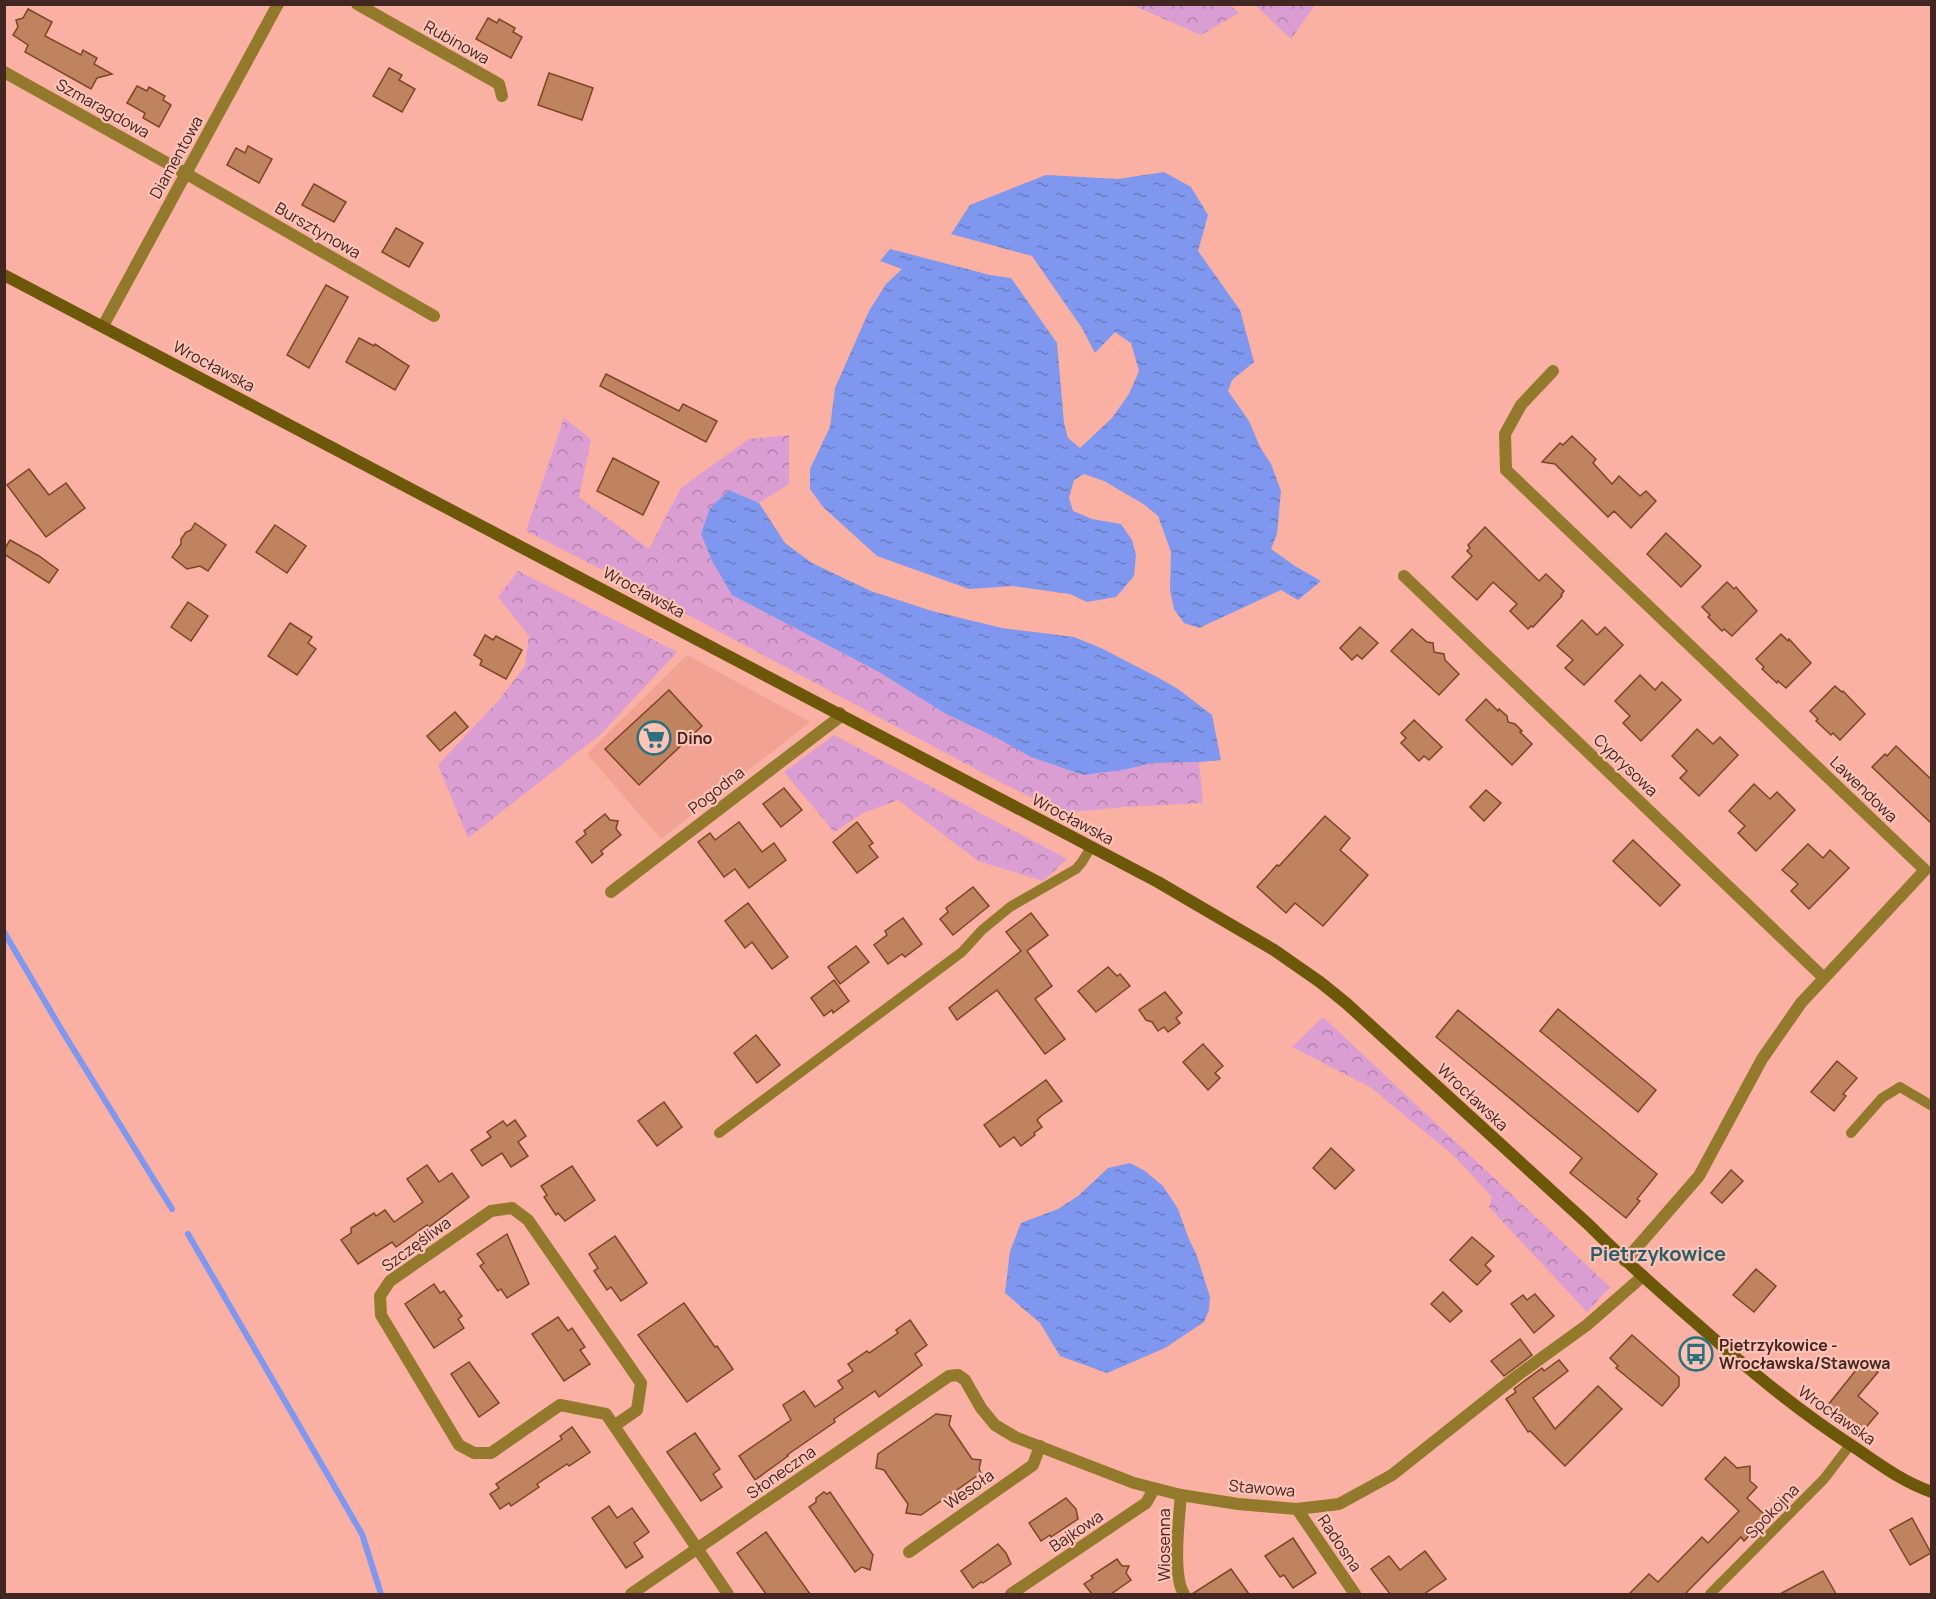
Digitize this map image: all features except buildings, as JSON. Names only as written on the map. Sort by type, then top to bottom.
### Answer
[{"type":"main road","name":"Wrocławska","points":[[4,274],[840,713],[1158,882],[1239,928],[1320,982],[1589,1225],[1625,1261],[1772,1390],[1850,1445],[1912,1484],[1932,1492]]},
{"type":"street","name":"Diamentowa","points":[[101,325],[278,4]]},
{"type":"street","name":"Rubinowa","points":[[357,4],[499,84],[502,96]]},
{"type":"street","name":"Szmaragdowa","points":[[4,72],[185,173]]},
{"type":"street","name":"Bursztynowa","points":[[185,173],[434,316]]},
{"type":"street","name":"Lawendowa","points":[[1553,371],[1521,405],[1505,434],[1506,470],[1925,870],[1801,1003],[1762,1059],[1699,1176],[1625,1261]]},
{"type":"street","name":"Cyprysowa","points":[[1404,576],[1824,978]]},
{"type":"street","name":"Pogodna","points":[[611,892],[837,719],[840,713]]},
{"type":"street","name":"Szczęśliwa","points":[[614,1426],[637,1410],[641,1383],[528,1220],[512,1208],[491,1211],[390,1281],[380,1296],[381,1315],[459,1445],[474,1453],[491,1453],[560,1405],[606,1414],[614,1426],[697,1549],[728,1594]]},
{"type":"street","name":"Stawowa","points":[[949,1376],[958,1375],[966,1380],[981,1408],[995,1425],[1015,1437],[1134,1483],[1181,1495],[1238,1504],[1298,1509],[1339,1504],[1392,1475],[1518,1375],[1587,1325],[1643,1276]]},
{"type":"street","name":"Słoneczna","points":[[631,1594],[949,1376]]},
{"type":"street","name":"Wesoła","points":[[909,1552],[1033,1465],[1040,1446]]},
{"type":"street","name":"Bajkowa","points":[[1011,1594],[1146,1503],[1154,1489]]},
{"type":"street","name":"Wiosenna","points":[[1181,1495],[1177,1551],[1179,1587],[1184,1594]]},
{"type":"street","name":"Radosna","points":[[1298,1509],[1355,1594]]},
{"type":"lane","points":[[719,1133],[963,952],[982,930],[1010,907],[1076,869],[1091,847]]},
{"type":"lane","points":[[1851,1133],[1882,1098],[1900,1088],[1932,1106]]},
{"type":"lane","name":"Spokojna","points":[[1710,1594],[1824,1479],[1850,1445]]},
{"type":"shaded area","points":[[687,655],[810,722],[661,839],[587,754]]},
{"type":"green space","points":[[1132,5],[1230,5],[1239,13],[1201,35]]},
{"type":"green space","points":[[1255,5],[1315,5],[1291,39]]},
{"type":"green space","points":[[564,418],[591,439],[579,497],[649,549],[681,488],[749,439],[789,435],[789,484],[759,503],[729,490],[701,534],[712,561],[732,595],[879,672],[946,714],[1031,757],[1083,775],[1123,770],[1152,763],[1199,762],[1203,803],[1064,813],[996,780],[640,589],[526,531]]},
{"type":"green space","points":[[518,571],[677,652],[601,734],[468,838],[438,765],[499,700],[525,666],[529,636],[498,597]]},
{"type":"green space","points":[[834,735],[1067,859],[1043,881],[978,861],[898,800],[863,813],[834,832],[784,772]]},
{"type":"green space","points":[[1323,1017],[1610,1287],[1587,1312],[1489,1207],[1492,1197],[1454,1156],[1370,1087],[1292,1047]]},
{"type":"water","points":[[1164,172],[1191,187],[1208,215],[1198,251],[1240,310],[1254,362],[1232,380],[1228,391],[1249,421],[1260,447],[1271,464],[1281,491],[1277,534],[1271,549],[1321,581],[1298,600],[1281,590],[1199,628],[1184,623],[1174,609],[1170,590],[1171,552],[1158,516],[1145,505],[1104,481],[1084,474],[1074,480],[1069,498],[1073,511],[1092,519],[1121,524],[1132,540],[1136,555],[1134,576],[1116,597],[1087,602],[1070,594],[1013,586],[969,589],[877,556],[823,507],[810,489],[810,469],[830,427],[835,388],[869,311],[886,284],[902,269],[880,261],[890,249],[990,275],[1011,278],[1057,343],[1064,423],[1068,438],[1080,448],[1112,418],[1129,394],[1139,371],[1131,343],[1115,332],[1095,353],[1082,328],[1032,256],[951,234],[970,205],[1046,175],[1118,179]]},
{"type":"water","points":[[729,490],[759,503],[785,543],[812,563],[871,591],[932,611],[1002,628],[1074,637],[1101,648],[1157,677],[1178,689],[1212,715],[1221,760],[1152,763],[1123,770],[1083,775],[1031,757],[946,714],[879,672],[732,595],[712,561],[701,534],[710,508]]},
{"type":"water","points":[[1130,1163],[1145,1171],[1163,1186],[1178,1209],[1210,1297],[1209,1310],[1204,1322],[1165,1348],[1107,1373],[1060,1356],[1040,1323],[1005,1293],[1010,1251],[1021,1223],[1058,1209],[1078,1196],[1108,1168]]},
{"type":"waterway","points":[[4,932],[172,1209]]},
{"type":"waterway","points":[[188,1234],[362,1534],[381,1594]]},
{"type":"place","name":"Dino","points":[[654,738]]},
{"type":"place","name":"Pietrzykowice - Wrocławska/Stawowa","points":[[1696,1354]]},
{"type":"district","name":"Pietrzykowice","points":[[1658,1253]]}]
